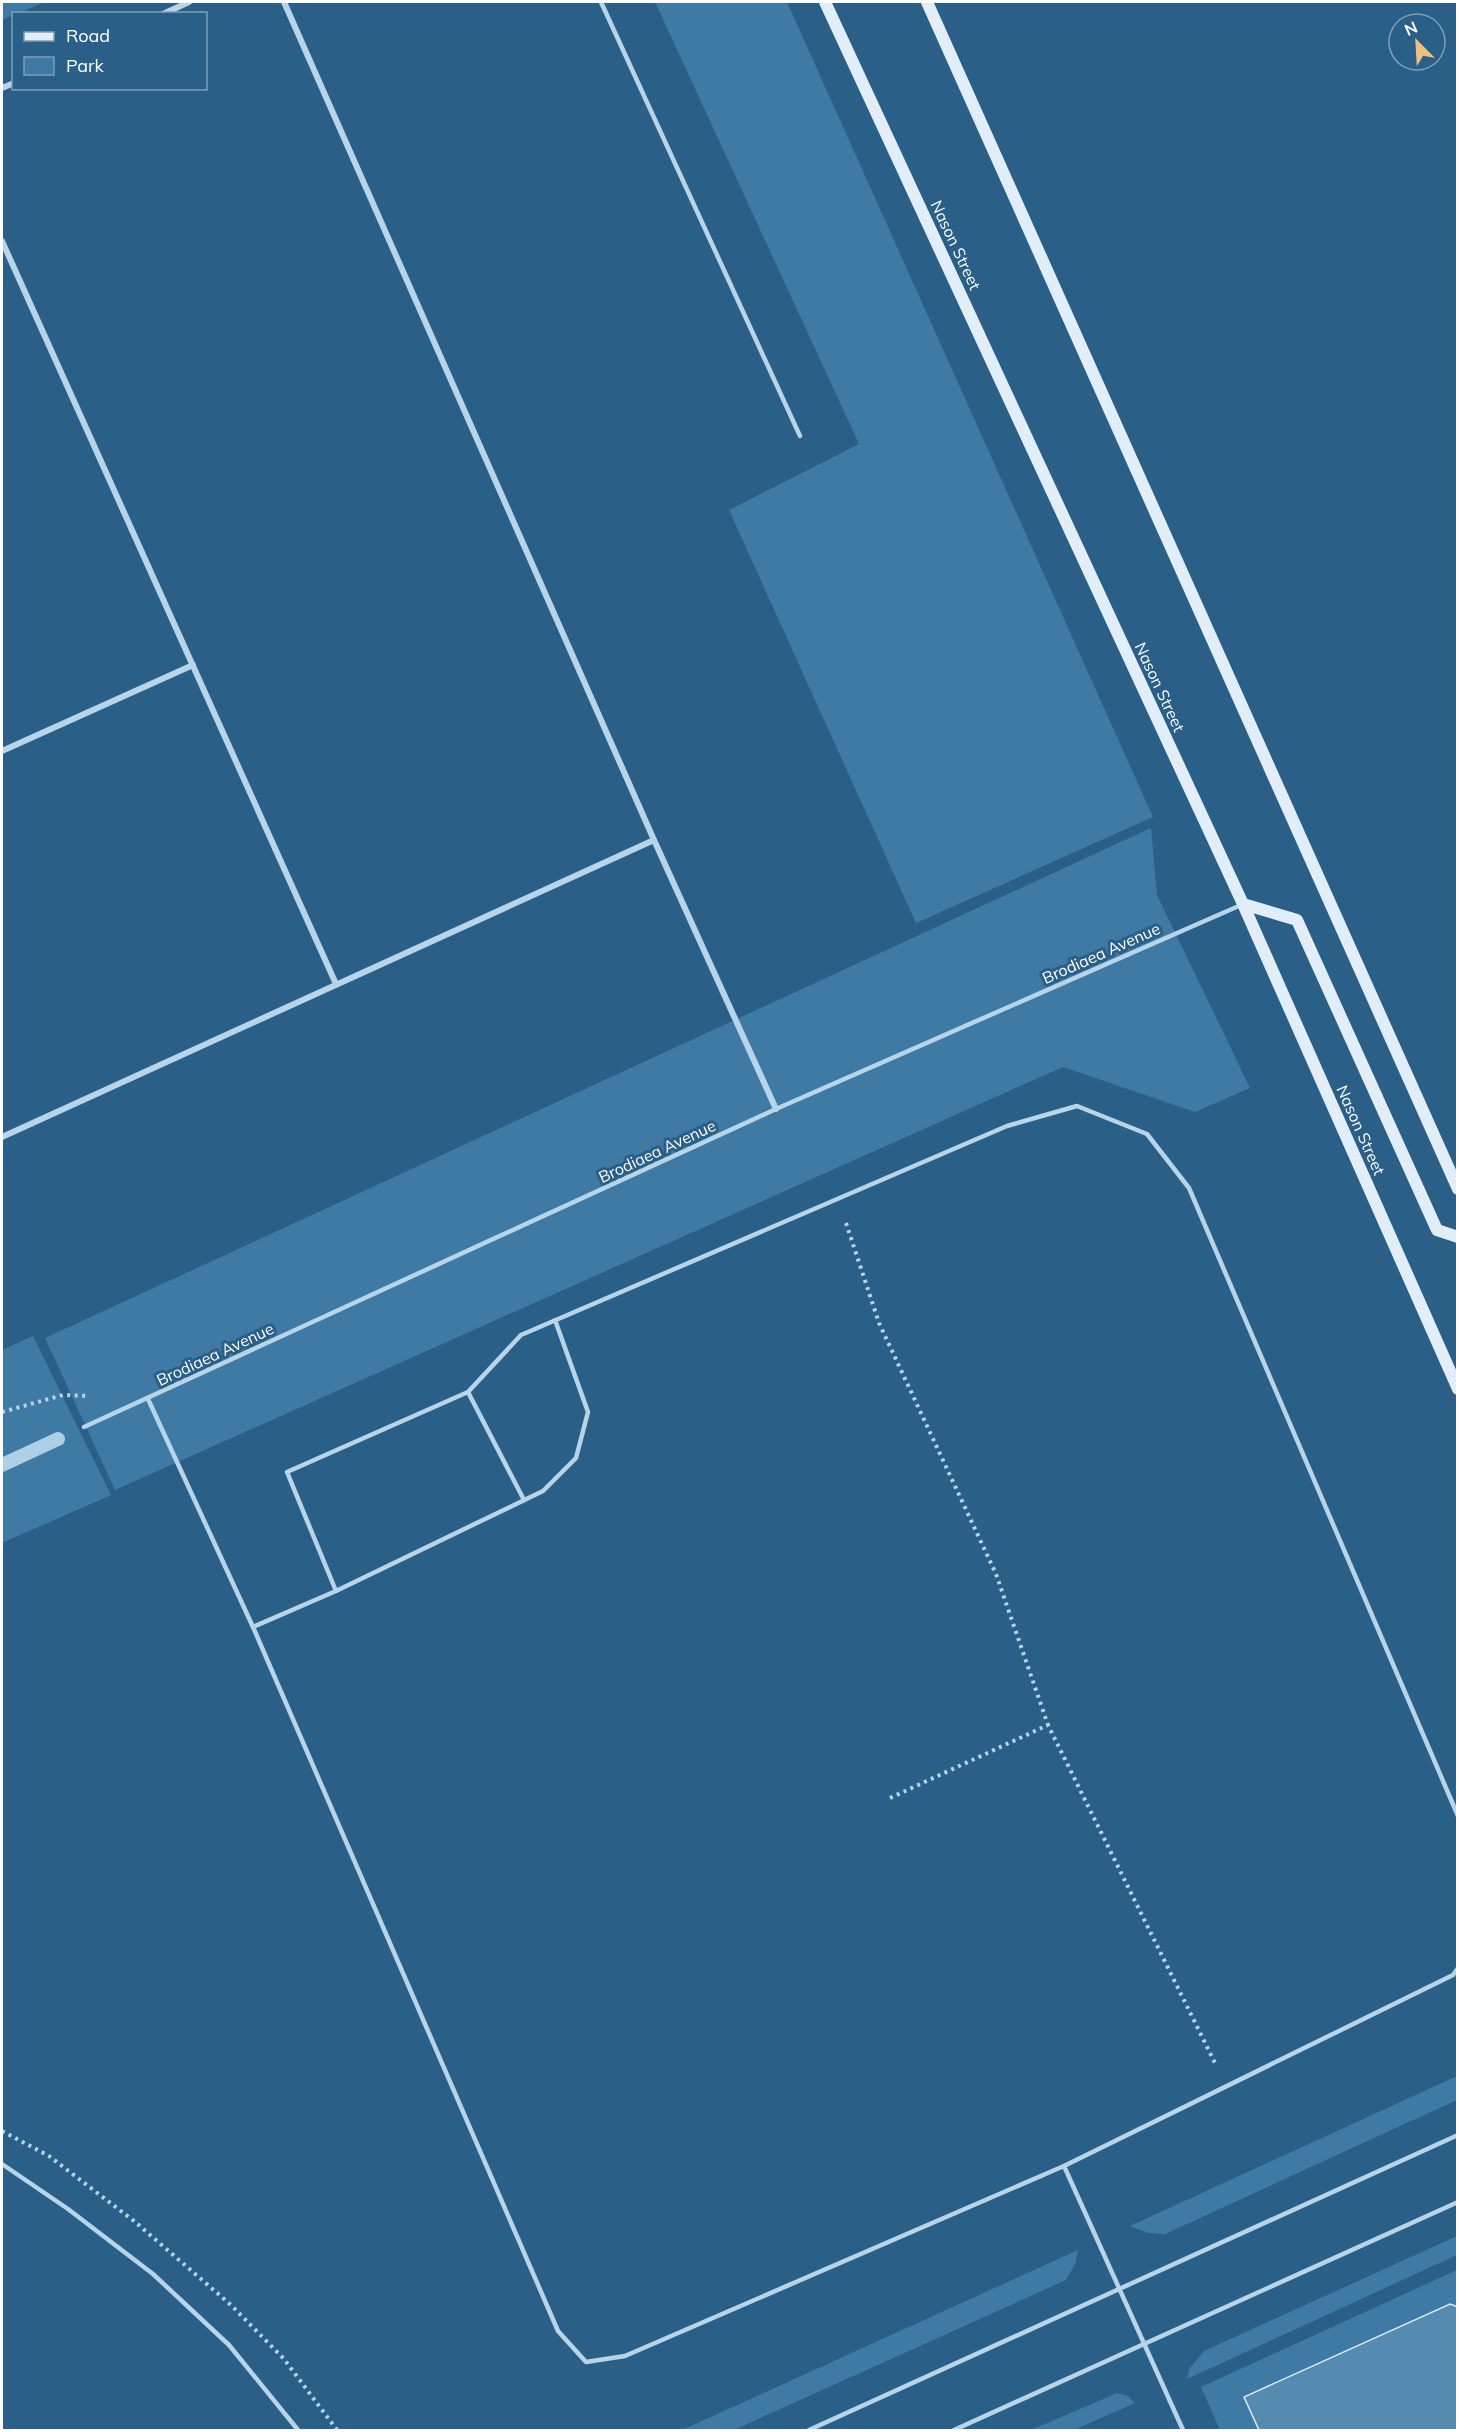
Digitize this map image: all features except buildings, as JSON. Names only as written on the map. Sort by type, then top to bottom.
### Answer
[{"type":"main road","name":"Nason Street","points":[[825,2],[1243,904],[1458,1389]]},
{"type":"main road","points":[[927,2],[994,146],[1137,476],[1458,1190]]},
{"type":"main road","points":[[1243,904],[1297,920],[1437,1230],[1458,1238]]},
{"type":"street","points":[[167,12],[189,2]]},
{"type":"street","points":[[284,2],[654,840],[776,1109]]},
{"type":"street","points":[[2,241],[336,984]]},
{"type":"street","points":[[2,751],[193,664]]},
{"type":"street","points":[[2,1137],[654,840]]},
{"type":"lane","points":[[602,2],[800,436]]},
{"type":"lane","name":"Brodiaea Avenue","points":[[84,1427],[776,1109],[1243,904]]},
{"type":"lane","points":[[336,1591],[287,1472],[468,1392],[521,1335],[1007,1126],[1077,1106],[1147,1134],[1189,1188],[1458,1816]]},
{"type":"lane","points":[[253,1627],[336,1591],[543,1491],[576,1458],[588,1412],[555,1320]]},
{"type":"lane","points":[[468,1392],[524,1500]]},
{"type":"lane","points":[[148,1399],[253,1627],[558,2331],[586,2362],[625,2356],[1064,2166],[1453,1975],[1458,1968]]},
{"type":"lane","points":[[809,2430],[1458,2135]]},
{"type":"lane","points":[[2,2164],[68,2209],[153,2274],[229,2344],[298,2430]]},
{"type":"lane","points":[[1064,2166],[1183,2430]]},
{"type":"lane","points":[[954,2430],[1458,2202]]},
{"type":"path","points":[[838,1199],[879,1323],[996,1574],[1048,1725],[1227,2087]]},
{"type":"path","points":[[2,1412],[63,1395],[95,1396]]},
{"type":"path","points":[[890,1798],[1048,1725]]},
{"type":"green space","points":[[2,2],[45,2],[21,12],[12,12],[12,16],[2,20]]},
{"type":"green space","points":[[655,2],[787,2],[1153,817],[916,923],[729,510],[859,444]]},
{"type":"green space","points":[[1151,828],[1157,895],[1250,1088],[1195,1112],[1063,1067],[115,1490],[45,1338]]},
{"type":"green space","points":[[33,1336],[111,1495],[2,1543],[2,1350]]},
{"type":"green space","points":[[1457,2076],[1457,2100],[1165,2234],[1148,2233],[1130,2226]]},
{"type":"green space","points":[[1457,2236],[1457,2255],[1187,2379],[1189,2369],[1204,2351]]},
{"type":"green space","points":[[1078,2250],[1075,2264],[1066,2280],[734,2430],[682,2430]]},
{"type":"green space","points":[[1457,2270],[1457,2307],[1449,2304],[1244,2397],[1259,2430],[1220,2430],[1201,2387]]},
{"type":"green space","points":[[1117,2393],[1128,2396],[1135,2403],[1074,2430],[1031,2430]]},
{"type":"waterway","points":[[2,1465],[58,1439]]}]
